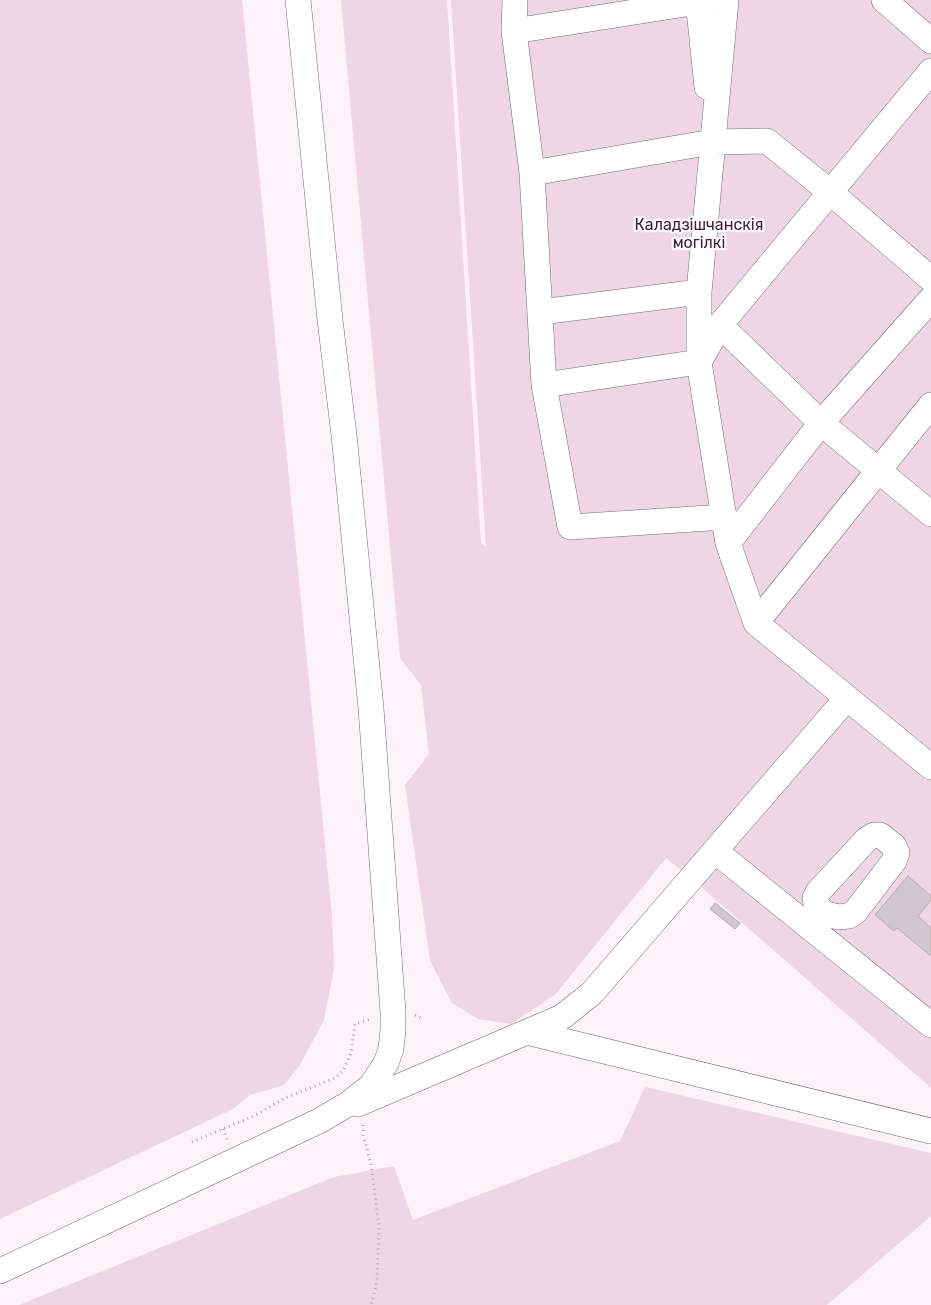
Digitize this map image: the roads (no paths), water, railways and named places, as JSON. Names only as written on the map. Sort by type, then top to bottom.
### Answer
[{"type":"street","points":[[298,0],[371,708],[393,1030],[391,1048],[386,1063],[371,1086],[348,1104],[319,1122]]},
{"type":"street","points":[[515,0],[514,31],[532,173],[544,385],[570,527],[725,517]]},
{"type":"street","points":[[726,0],[699,292],[699,362],[728,543],[756,623],[931,767]]},
{"type":"street","points":[[884,0],[931,41]]},
{"type":"street","points":[[514,31],[706,1],[712,142]]},
{"type":"street","points":[[699,362],[720,325],[931,71]]},
{"type":"street","points":[[532,173],[712,142],[767,141],[830,192],[931,279]]},
{"type":"street","points":[[541,312],[699,292]]},
{"type":"street","points":[[728,543],[821,423],[931,299]]},
{"type":"street","points":[[720,325],[821,423],[931,514]]},
{"type":"street","points":[[544,385],[699,362]]},
{"type":"street","points":[[756,623],[931,405]]},
{"type":"street","points":[[0,1271],[319,1122],[562,1016],[592,993],[847,698]]},
{"type":"street","points":[[715,851],[817,921],[931,1024]]},
{"type":"street","points":[[527,1032],[931,1131]]},
{"type":"park label","name":"Каладзішчанскія могілкі","points":[[699,234]]}]
